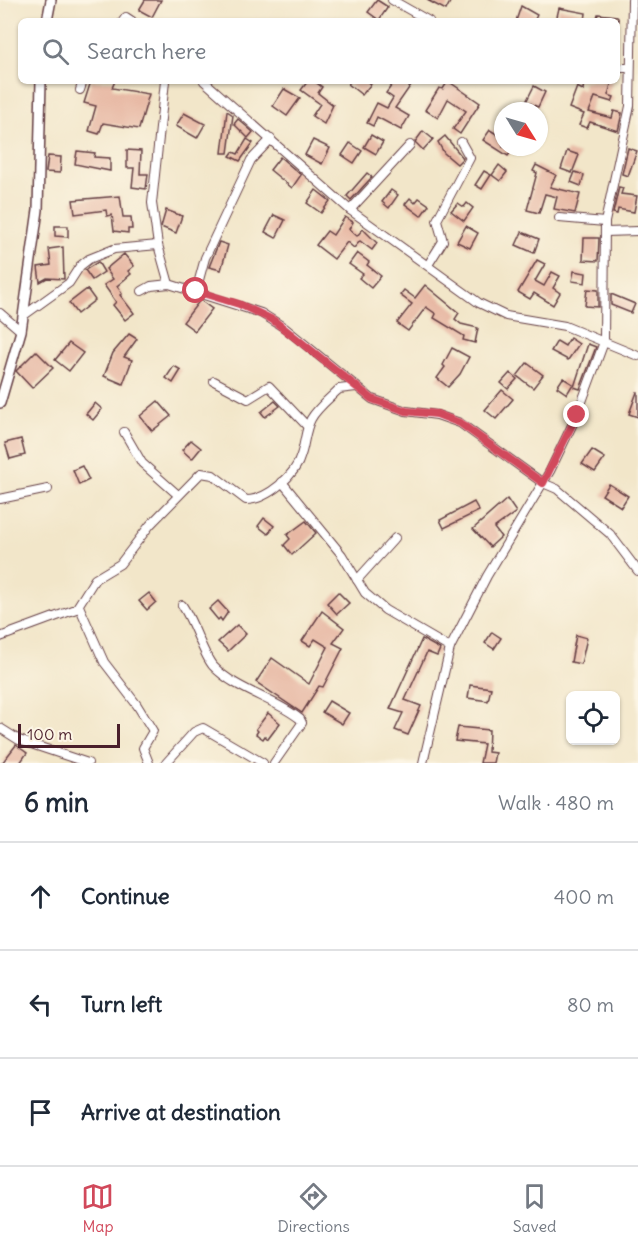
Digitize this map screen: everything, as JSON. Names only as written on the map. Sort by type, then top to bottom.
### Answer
[{"type":"street","points":[[48,18],[51,0]]},
{"type":"street","points":[[394,0],[424,18]]},
{"type":"street","points":[[423,763],[450,648],[487,576],[543,483],[577,415],[604,342],[605,222],[634,107],[630,68],[632,0]]},
{"type":"street","points":[[620,68],[630,68]]},
{"type":"street","points":[[0,404],[21,331],[38,210],[41,84]]},
{"type":"street","points":[[165,84],[152,203],[158,244],[169,284]]},
{"type":"street","points":[[207,84],[350,210],[479,303],[506,316],[566,326],[638,356]]},
{"type":"street","points":[[196,291],[205,258],[251,160],[271,139]]},
{"type":"street","points":[[429,265],[443,241],[436,220],[470,158],[461,142]]},
{"type":"street","points":[[350,210],[410,145]]},
{"type":"street","points":[[559,218],[605,222]]},
{"type":"street","points":[[605,232],[638,231]]},
{"type":"street","points":[[23,316],[69,283],[80,266],[89,259],[114,249],[158,244]]},
{"type":"street","points":[[142,291],[151,286],[169,284],[239,304],[273,320],[372,399],[398,409],[437,414],[460,423],[543,483],[557,489],[610,534],[638,572]]},
{"type":"street","points":[[0,313],[21,331]]},
{"type":"street","points":[[214,381],[248,399],[269,386],[308,426]]},
{"type":"street","points":[[0,637],[80,606],[95,579],[120,564],[150,525],[195,478],[206,473],[246,500],[261,496],[282,482],[295,469],[301,458],[312,417],[339,389],[356,387]]},
{"type":"street","points":[[123,432],[142,463],[178,495]]},
{"type":"street","points":[[282,482],[342,555],[365,593],[385,610],[450,648]]},
{"type":"street","points":[[0,499],[48,489]]},
{"type":"street","points":[[357,580],[395,538]]},
{"type":"street","points":[[182,605],[191,617],[212,666],[238,684],[300,719],[302,723],[274,763]]},
{"type":"street","points":[[80,606],[104,662],[137,705],[153,731],[143,748],[149,763]]},
{"type":"street","points":[[0,728],[19,740],[88,763]]},
{"type":"street","points":[[166,763],[194,732],[203,728],[263,763]]},
{"type":"building","points":[[145,0],[161,0],[152,17],[139,10]]},
{"type":"building","points":[[377,0],[388,7],[380,18],[376,18],[368,12]]},
{"type":"building","points":[[427,0],[451,0],[446,10]]},
{"type":"building","points":[[521,6],[537,15],[536,18],[517,18]]},
{"type":"building","points":[[559,8],[586,13],[585,18],[557,18]]},
{"type":"building","points":[[598,14],[617,16],[618,18],[597,18]]},
{"type":"building","points":[[90,84],[114,84],[112,88],[149,94],[139,129],[103,123],[99,134],[89,131],[96,106],[84,103]]},
{"type":"building","points":[[306,84],[318,84],[322,87],[318,93],[333,105],[324,124],[312,116],[320,104],[301,90]]},
{"type":"building","points":[[348,84],[371,84],[362,95]]},
{"type":"building","points":[[393,84],[411,85],[395,108],[409,116],[401,130],[377,117],[373,126],[367,123],[377,103],[387,108],[393,98],[386,93]]},
{"type":"building","points":[[446,84],[452,84],[480,103],[460,134],[453,129],[466,111],[448,99],[438,118],[425,110],[439,88],[443,89]]},
{"type":"building","points":[[584,84],[611,84],[608,95],[614,97],[612,102],[595,97],[589,112],[612,118],[614,111],[622,113],[618,131],[590,122],[587,128],[579,125],[584,114],[569,108],[577,87],[583,90]]},
{"type":"building","points":[[534,86],[545,92],[540,102],[526,102]]},
{"type":"building","points":[[284,89],[300,98],[287,116],[273,106]]},
{"type":"building","points":[[227,111],[233,115],[228,153],[222,153]]},
{"type":"building","points":[[184,113],[205,124],[197,138],[176,126]]},
{"type":"building","points":[[238,119],[253,132],[248,138],[234,124]]},
{"type":"building","points":[[490,130],[494,132],[494,147],[483,140]]},
{"type":"building","points":[[423,131],[433,139],[423,150],[415,142]]},
{"type":"building","points":[[371,135],[383,142],[376,154],[364,147]]},
{"type":"building","points":[[445,136],[463,158],[457,164],[444,153],[438,142]]},
{"type":"building","points":[[247,139],[253,143],[240,161],[230,156],[233,152],[238,154]]},
{"type":"building","points":[[313,140],[330,148],[322,164],[305,155]]},
{"type":"building","points":[[350,143],[362,151],[354,163],[342,155]]},
{"type":"building","points":[[628,148],[637,151],[628,176],[622,174]]},
{"type":"building","points":[[127,150],[141,151],[140,174],[148,174],[146,189],[132,187],[134,168],[127,168]]},
{"type":"building","points":[[77,151],[95,153],[94,157],[110,158],[110,171],[75,164]]},
{"type":"building","points":[[567,151],[579,155],[572,173],[561,169]]},
{"type":"building","points":[[48,156],[61,157],[60,173],[46,172]]},
{"type":"building","points":[[280,157],[301,175],[292,188],[270,170]]},
{"type":"building","points":[[499,165],[507,172],[500,181],[492,175]]},
{"type":"building","points":[[536,165],[556,175],[550,187],[580,194],[575,213],[554,209],[557,197],[545,194],[539,213],[527,210],[537,173],[533,171]]},
{"type":"building","points":[[484,171],[491,175],[482,189],[475,185]]},
{"type":"building","points":[[575,172],[584,175],[581,186],[571,182]]},
{"type":"building","points":[[367,173],[372,177],[351,200],[347,196]]},
{"type":"building","points":[[619,187],[623,188],[621,194],[637,196],[634,212],[618,209],[617,214],[613,213]]},
{"type":"building","points":[[316,190],[330,201],[321,213],[307,203]]},
{"type":"building","points":[[391,190],[398,195],[389,208],[382,202]]},
{"type":"building","points":[[120,196],[123,217],[131,217],[132,229],[128,229],[128,233],[114,231],[112,215],[107,216],[106,210],[75,214],[73,200]]},
{"type":"building","points":[[410,198],[415,203],[419,198],[429,205],[421,216],[405,204]]},
{"type":"building","points":[[458,203],[464,207],[467,203],[473,208],[464,221],[451,211]]},
{"type":"building","points":[[166,210],[182,216],[176,233],[161,227]]},
{"type":"building","points":[[274,215],[285,220],[276,238],[265,232]]},
{"type":"building","points":[[345,217],[353,222],[349,229],[357,236],[363,229],[377,243],[372,250],[360,241],[354,248],[347,242],[334,259],[316,245],[327,231],[333,235]]},
{"type":"building","points":[[55,226],[68,226],[68,237],[55,236]]},
{"type":"building","points":[[466,226],[478,233],[470,248],[457,242]]},
{"type":"building","points":[[522,232],[539,239],[534,253],[516,245]]},
{"type":"building","points":[[584,238],[599,238],[598,261],[583,260]]},
{"type":"building","points":[[219,242],[228,245],[221,270],[209,267]]},
{"type":"building","points":[[63,247],[64,279],[47,278],[40,282],[38,267],[51,265],[49,249]]},
{"type":"building","points":[[357,253],[369,262],[367,265],[381,276],[371,288],[359,278],[363,274],[349,264]]},
{"type":"building","points":[[124,254],[134,266],[128,271],[131,274],[117,286],[122,294],[120,295],[134,313],[125,320],[113,305],[116,302],[104,285],[113,279],[106,269]]},
{"type":"building","points":[[537,260],[545,264],[535,281],[544,286],[552,272],[560,276],[553,288],[560,293],[553,305],[534,293],[530,299],[518,292]]},
{"type":"building","points":[[98,262],[104,272],[92,280],[85,270]]},
{"type":"building","points":[[574,271],[586,273],[585,283],[572,281]]},
{"type":"building","points":[[425,285],[459,313],[455,319],[461,324],[478,328],[475,343],[463,340],[464,336],[434,318],[436,314],[426,307],[408,331],[397,323],[412,304],[400,295],[404,290],[415,298]]},
{"type":"building","points":[[87,289],[95,300],[77,314],[69,303]]},
{"type":"building","points":[[587,289],[598,290],[598,307],[585,306]]},
{"type":"building","points":[[611,294],[635,304],[631,313],[611,305]]},
{"type":"building","points":[[200,300],[212,309],[195,331],[183,322]]},
{"type":"building","points":[[129,334],[137,339],[124,357],[132,360],[123,384],[104,376],[113,353]]},
{"type":"building","points":[[570,338],[579,344],[568,360],[551,351],[557,341],[565,346]]},
{"type":"building","points":[[69,343],[83,353],[69,371],[55,360]]},
{"type":"building","points":[[588,344],[596,347],[580,389],[574,387]]},
{"type":"building","points":[[452,348],[469,357],[460,374],[448,387],[437,378],[445,367],[443,365]]},
{"type":"building","points":[[36,351],[53,368],[32,388],[16,371]]},
{"type":"building","points":[[527,363],[543,375],[533,388],[517,376]]},
{"type":"building","points":[[174,366],[181,370],[173,383],[166,378]]},
{"type":"building","points":[[510,373],[517,379],[508,389],[501,383]]},
{"type":"building","points":[[563,378],[573,384],[567,394],[557,387]]},
{"type":"building","points":[[502,390],[513,399],[496,419],[485,410]]},
{"type":"building","points":[[638,392],[638,417],[629,414]]},
{"type":"building","points":[[158,401],[171,416],[152,431],[140,416]]},
{"type":"building","points":[[275,401],[280,406],[265,417],[261,412]]},
{"type":"building","points":[[95,403],[102,409],[93,420],[86,414]]},
{"type":"building","points":[[21,439],[25,455],[10,459],[5,443]]},
{"type":"building","points":[[191,440],[201,448],[192,459],[182,450]]},
{"type":"building","points":[[592,450],[605,458],[595,472],[582,464]]},
{"type":"building","points":[[82,466],[89,480],[79,485],[73,470]]},
{"type":"building","points":[[609,484],[628,496],[621,507],[602,495]]},
{"type":"building","points":[[507,499],[516,512],[494,528],[501,537],[490,547],[473,529]]},
{"type":"building","points":[[474,502],[479,511],[444,528],[440,520]]},
{"type":"building","points":[[264,518],[274,526],[268,534],[258,526]]},
{"type":"building","points":[[306,521],[316,533],[292,555],[284,545],[290,539],[287,535]]},
{"type":"building","points":[[338,592],[349,603],[337,614],[327,603]]},
{"type":"building","points":[[149,593],[156,602],[147,610],[139,601]]},
{"type":"building","points":[[218,601],[228,612],[222,621],[220,618],[218,620],[209,609]]},
{"type":"building","points":[[322,611],[344,628],[333,643],[343,648],[323,687],[319,686],[302,713],[256,682],[272,658],[309,684],[328,647],[315,639],[310,646],[302,641]]},
{"type":"building","points":[[237,625],[246,634],[228,651],[218,642]]},
{"type":"building","points":[[492,632],[501,638],[494,649],[485,643]]},
{"type":"building","points":[[576,635],[587,638],[581,664],[571,662]]},
{"type":"building","points":[[422,639],[440,649],[437,656],[427,652],[405,700],[421,706],[408,735],[395,730],[403,713],[390,709]]},
{"type":"building","points":[[470,685],[491,688],[488,701],[468,698]]},
{"type":"building","points":[[329,701],[349,713],[342,724],[322,712]]},
{"type":"building","points":[[268,713],[280,723],[268,739],[265,736],[263,739],[256,734],[258,731],[256,729]]},
{"type":"building","points":[[458,727],[489,730],[488,752],[495,753],[493,763],[480,763],[484,744],[455,741]]},
{"type":"building","points":[[16,745],[27,753],[20,763],[2,763]]},
{"type":"route","points":[[196,291],[239,304],[273,320],[372,399],[398,409],[437,414],[460,423],[543,483],[577,415]]}]
